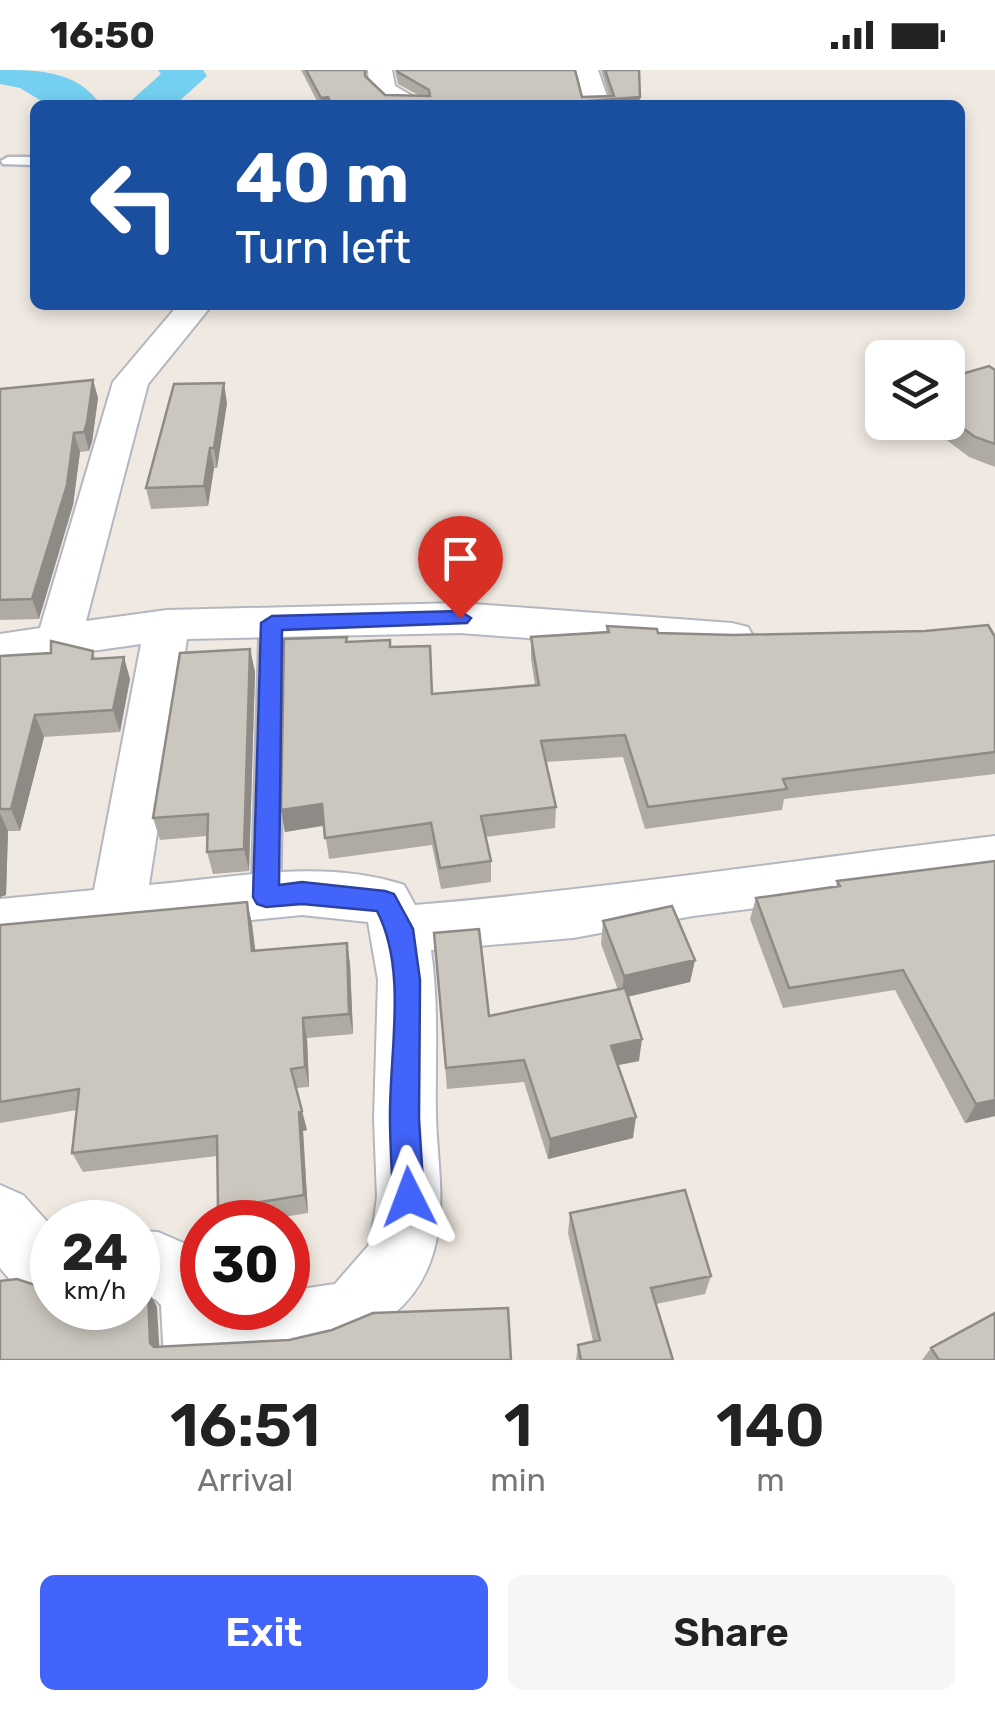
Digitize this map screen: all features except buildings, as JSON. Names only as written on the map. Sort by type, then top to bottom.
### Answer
[{"type":"street","points":[[380,70],[382,88],[399,100]]},
{"type":"street","points":[[586,70],[595,100]]},
{"type":"street","points":[[58,640],[82,571],[112,383],[191,310]]},
{"type":"street","points":[[0,649],[167,626],[460,618],[730,638],[767,637]]},
{"type":"street","points":[[118,910],[167,626]]},
{"type":"street","points":[[400,929],[573,915],[693,894],[995,857]]},
{"type":"street","points":[[0,922],[302,893],[385,901],[400,929],[407,980],[404,1119],[409,1197],[396,1266],[359,1308],[338,1319],[199,1349],[195,1302],[179,1272],[160,1263]]},
{"type":"street","points":[[0,1218],[30,1252]]},
{"type":"lane","points":[[8,161],[30,161]]},
{"type":"lane","points":[[266,897],[272,623]]},
{"type":"waterway","points":[[155,100],[186,76],[179,70]]},
{"type":"waterway","points":[[0,71],[34,78],[71,100]]},
{"type":"route","points":[[409,1197],[404,1119],[407,980],[400,929],[385,901],[302,893],[266,897],[272,623],[460,618]]}]
